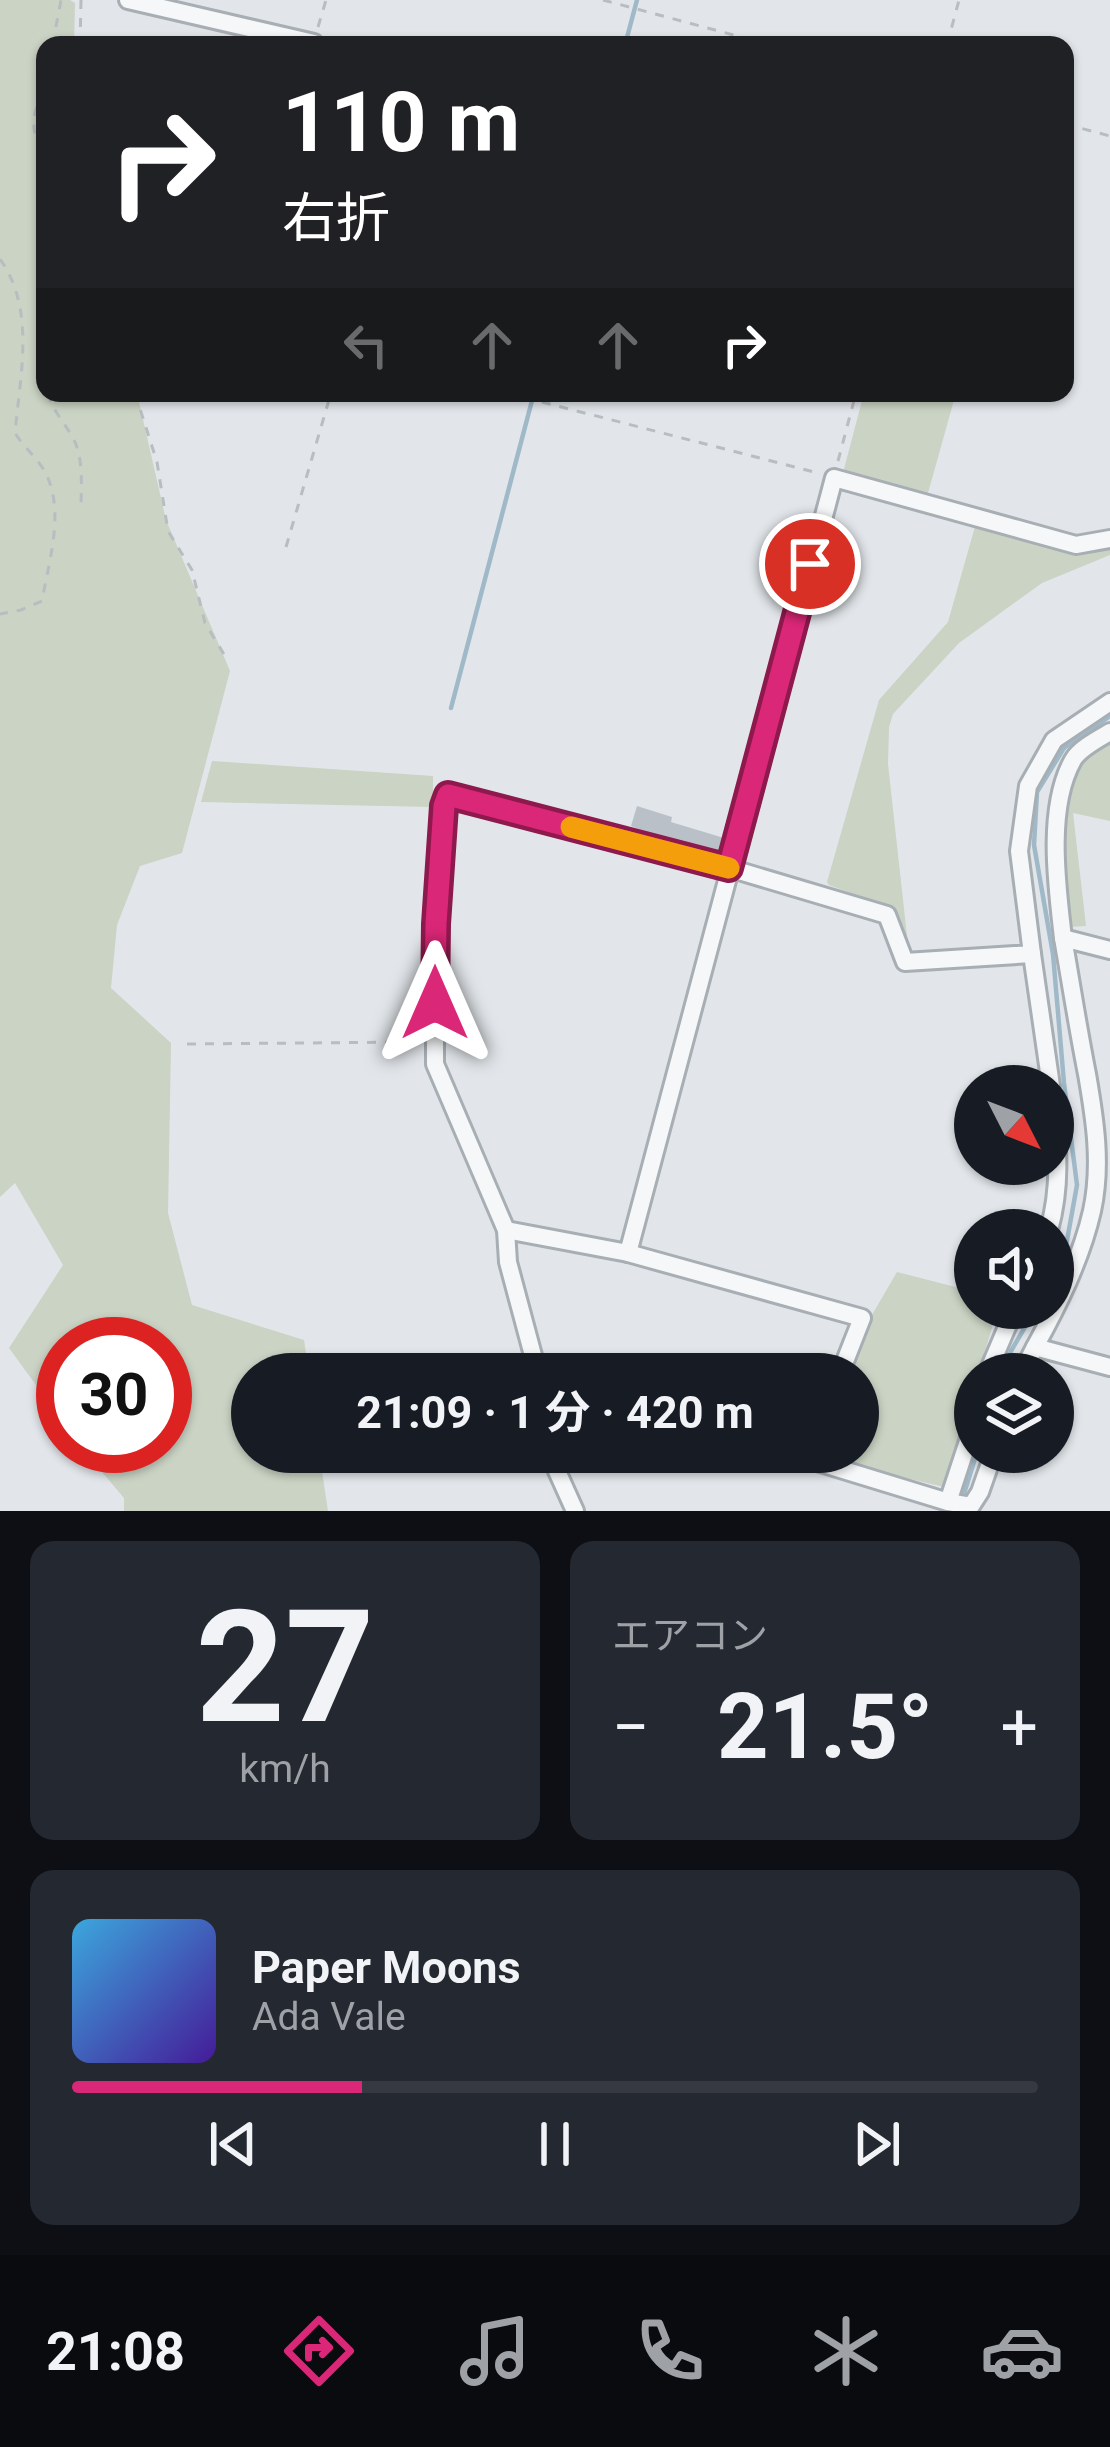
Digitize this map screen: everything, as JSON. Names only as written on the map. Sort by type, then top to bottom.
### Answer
[{"type":"street","points":[[128,0],[284,36]]},
{"type":"street","points":[[628,1253],[834,478],[1076,544],[1110,539]]},
{"type":"street","points":[[1048,1065],[1018,851],[1028,786],[1054,740],[1110,702]]},
{"type":"street","points":[[1032,1353],[1054,1312],[1093,1209],[1098,1148],[1095,1111],[1063,938],[1055,836],[1063,787],[1074,757],[1110,732]]},
{"type":"street","points":[[532,1353],[508,1262],[506,1230],[435,1064],[436,924],[448,795],[729,868],[887,916],[904,962],[1032,954]]},
{"type":"street","points":[[1063,938],[1110,950]]},
{"type":"street","points":[[506,1230],[628,1253],[862,1318],[848,1353]]},
{"type":"street","points":[[1035,1347],[1110,1367]]},
{"type":"street","points":[[558,1473],[575,1511]]},
{"type":"street","points":[[851,1473],[971,1506],[987,1473]]},
{"type":"street","points":[[957,1504],[964,1473]]},
{"type":"path","points":[[56,36],[61,0]]},
{"type":"path","points":[[80,36],[82,0]]},
{"type":"path","points":[[316,36],[326,0]]},
{"type":"path","points":[[603,0],[737,36]]},
{"type":"path","points":[[949,36],[959,0]]},
{"type":"path","points":[[1074,126],[1110,136]]},
{"type":"path","points":[[0,260],[12,277],[20,306],[24,348],[15,433],[45,472],[55,526],[41,601],[0,614]]},
{"type":"path","points":[[50,402],[76,443],[81,509]]},
{"type":"path","points":[[138,402],[157,462],[168,531],[192,570],[205,623],[225,656]]},
{"type":"path","points":[[286,547],[328,402]]},
{"type":"path","points":[[542,402],[834,478],[854,402]]},
{"type":"path","points":[[187,1045],[437,1042]]},
{"type":"green space","points":[[0,0],[70,0],[75,3],[74,36],[36,36],[36,402],[139,402],[166,520],[230,671],[182,853],[140,866],[117,925],[111,988],[171,1043],[168,1213],[192,1305],[304,1340],[306,1353],[231,1353],[231,1473],[322,1473],[328,1511],[124,1511],[124,1498],[103,1473],[192,1473],[192,1317],[36,1317],[36,1385],[9,1348],[63,1265],[15,1183],[0,1197]]},
{"type":"green space","points":[[862,402],[953,402],[928,493],[843,473]]},
{"type":"green space","points":[[976,523],[1110,545],[1110,555],[1042,583],[959,643],[893,714],[888,764],[909,954],[894,909],[827,882],[879,700],[948,622]]},
{"type":"green space","points":[[1110,739],[1110,821],[1073,813],[1086,926],[1068,927],[1063,840],[1066,792],[1079,760]]},
{"type":"green space","points":[[212,761],[433,776],[433,807],[201,802]]},
{"type":"green space","points":[[897,1272],[954,1287],[954,1329],[992,1329],[984,1353],[954,1353],[954,1454],[944,1487],[879,1471],[879,1353],[857,1353],[865,1327]]},
{"type":"building","points":[[637,806],[724,838],[719,852],[631,826]]},
{"type":"waterway","points":[[627,36],[637,0]]},
{"type":"waterway","points":[[451,708],[532,402]]},
{"type":"waterway","points":[[1073,1209],[1077,1185],[1053,954],[1034,845],[1037,792],[1064,748],[1110,716]]},
{"type":"waterway","points":[[1010,1353],[1024,1329]]},
{"type":"waterway","points":[[962,1500],[970,1473]]},
{"type":"slow traffic","points":[[571,827],[729,868]]},
{"type":"route","points":[[435,1003],[436,924],[448,795],[729,868],[810,564]]}]
